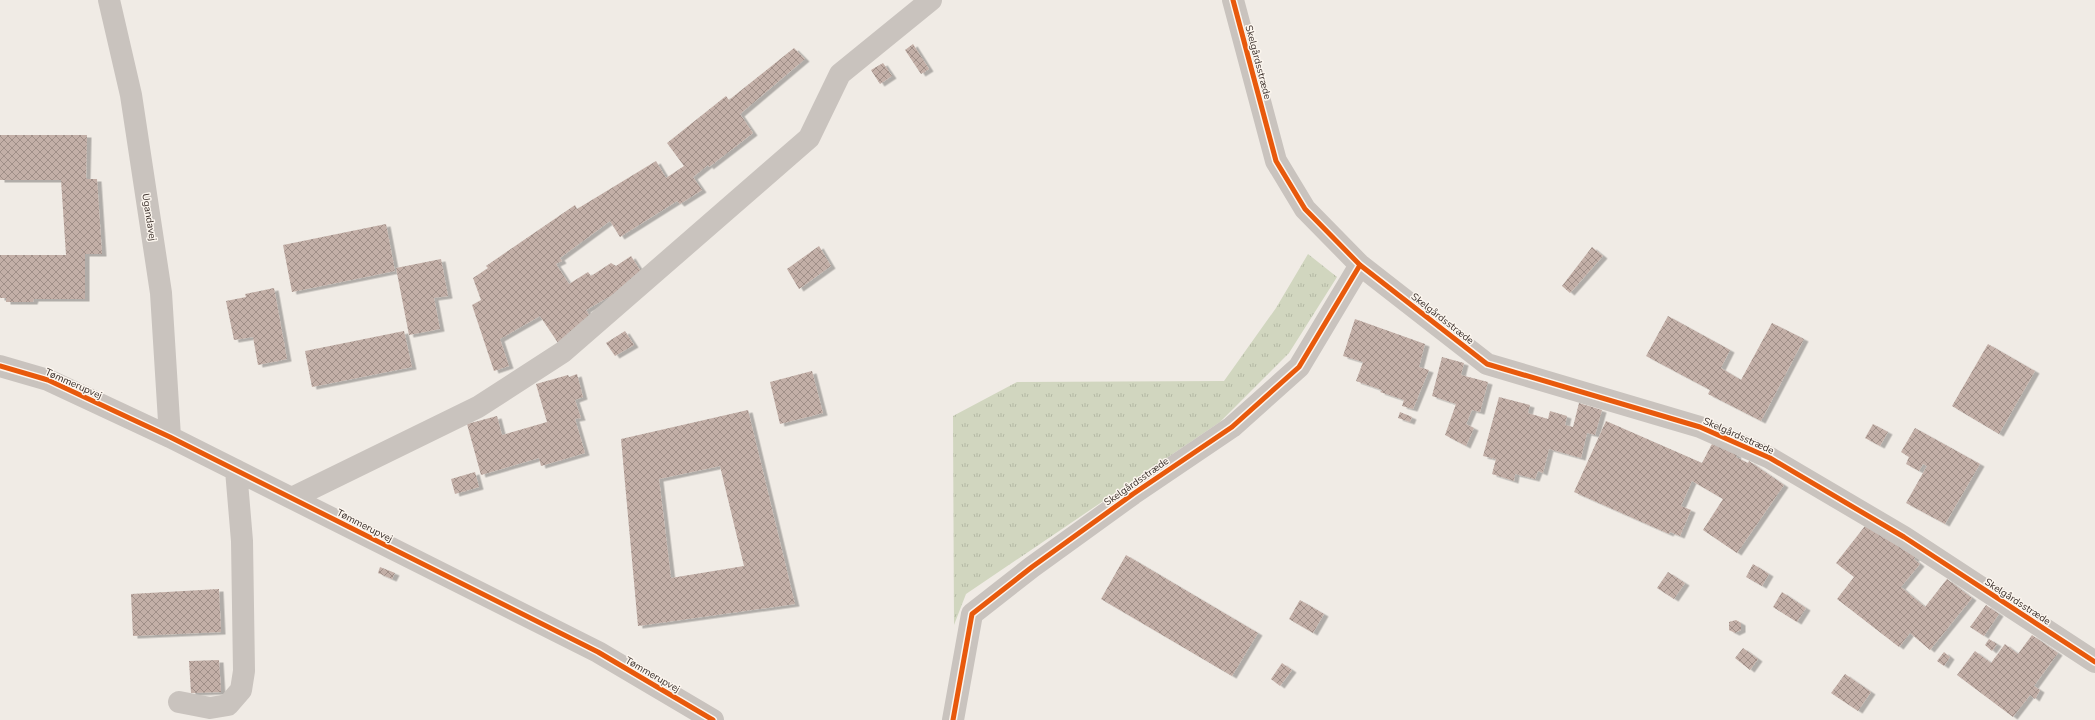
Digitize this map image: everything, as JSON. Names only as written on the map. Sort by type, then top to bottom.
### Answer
[{"type":"street","name":"Ugandavej","points":[[110,0],[131,95],[161,293],[170,437]]},
{"type":"street","points":[[292,498],[478,407],[563,352],[808,138],[840,74],[931,0]]},
{"type":"street","name":"Skelgårdsstræde","points":[[1233,0],[1276,161],[1305,209],[1360,265],[1487,364],[1700,427],[1770,458],[1904,537],[2095,662]]},
{"type":"street","name":"Skelgårdsstræde","points":[[953,720],[972,614],[1032,567],[1120,503],[1232,427],[1299,367],[1360,265]]},
{"type":"street","name":"Tømmerupvej","points":[[0,366],[48,380],[170,437],[598,652],[714,720]]},
{"type":"street","points":[[179,702],[210,708],[228,705],[241,690],[244,672],[242,541],[236,470]]},
{"type":"green space","points":[[1308,254],[1337,277],[1289,353],[1220,422],[966,594],[954,625],[953,416],[1017,382],[1224,381],[1276,308]]},
{"type":"building","points":[[913,44],[929,69],[921,74],[905,50]]},
{"type":"building","points":[[794,48],[805,59],[740,114],[753,133],[709,167],[708,165],[693,177],[702,190],[680,204],[677,201],[620,237],[610,221],[560,258],[562,261],[556,264],[569,284],[588,272],[591,276],[611,263],[616,266],[631,256],[642,273],[628,286],[586,310],[591,319],[558,343],[540,316],[500,339],[509,366],[494,371],[472,305],[481,300],[473,278],[488,268],[486,266],[575,205],[577,209],[656,161],[666,178],[684,166],[667,143],[726,96],[729,100]]},
{"type":"building","points":[[883,63],[892,76],[880,84],[871,70]]},
{"type":"building","points":[[0,135],[87,135],[86,179],[97,179],[102,254],[85,254],[85,299],[34,299],[33,302],[6,302],[6,298],[0,298],[0,255],[66,255],[61,180],[0,180]]},
{"type":"building","points":[[386,224],[395,271],[292,292],[283,245]]},
{"type":"building","points":[[819,246],[831,266],[799,289],[787,269]]},
{"type":"building","points":[[1592,247],[1603,256],[1570,293],[1562,286]]},
{"type":"building","points":[[441,259],[448,296],[434,298],[440,329],[409,335],[396,268]]},
{"type":"building","points":[[274,288],[287,359],[258,365],[253,337],[234,340],[226,301],[246,297],[245,294]]},
{"type":"building","points":[[1668,316],[1730,350],[1721,368],[1741,380],[1772,323],[1804,339],[1761,421],[1708,394],[1710,390],[1646,356]]},
{"type":"building","points":[[1355,319],[1425,344],[1419,367],[1429,370],[1413,409],[1402,406],[1404,400],[1380,392],[1382,390],[1356,381],[1363,362],[1343,356]]},
{"type":"building","points":[[404,331],[412,367],[312,387],[305,351]]},
{"type":"building","points":[[625,331],[634,345],[615,356],[606,343]]},
{"type":"building","points":[[1988,344],[2035,371],[1999,434],[1952,406]]},
{"type":"building","points":[[1442,357],[1464,363],[1461,375],[1488,382],[1480,412],[1472,410],[1466,424],[1474,428],[1466,446],[1445,435],[1456,404],[1432,396]]},
{"type":"building","points":[[812,371],[823,413],[780,424],[770,382]]},
{"type":"building","points":[[577,374],[583,397],[575,400],[581,418],[575,419],[585,453],[541,466],[539,458],[481,475],[467,424],[497,416],[502,435],[547,422],[536,384]]},
{"type":"building","points":[[1499,397],[1530,405],[1528,413],[1548,419],[1550,411],[1567,416],[1565,425],[1573,427],[1579,403],[1602,410],[1595,435],[1587,433],[1581,458],[1549,449],[1543,473],[1538,471],[1535,479],[1515,474],[1514,481],[1492,474],[1496,459],[1483,456]]},
{"type":"building","points":[[748,410],[795,604],[638,626],[621,439]],"holes":[[[720,466],[744,566],[671,578],[659,479]]]},
{"type":"building","points":[[1400,412],[1412,417],[1410,422],[1398,418]]},
{"type":"building","points":[[1606,421],[1702,463],[1713,442],[1737,455],[1736,457],[1748,463],[1749,461],[1784,485],[1737,553],[1703,530],[1723,499],[1692,481],[1681,506],[1691,510],[1680,536],[1670,532],[1669,534],[1574,492]]},
{"type":"building","points":[[1873,424],[1888,432],[1880,446],[1865,438]]},
{"type":"building","points":[[1915,428],[1980,464],[1945,524],[1906,503],[1927,466],[1923,464],[1919,471],[1906,464],[1909,457],[1901,452]]},
{"type":"building","points":[[475,472],[479,487],[455,494],[451,479]]},
{"type":"building","points":[[1865,526],[1916,557],[1914,559],[1920,564],[1901,587],[1925,607],[1947,579],[1972,598],[1930,650],[1910,633],[1899,647],[1837,599],[1854,577],[1836,563]]},
{"type":"building","points":[[1126,555],[1258,633],[1232,676],[1101,599]]},
{"type":"building","points":[[1753,564],[1769,574],[1762,586],[1746,577]]},
{"type":"building","points":[[380,567],[395,573],[392,579],[378,573]]},
{"type":"building","points":[[1668,572],[1685,583],[1674,599],[1657,588]]},
{"type":"building","points":[[219,589],[221,632],[133,636],[131,594]]},
{"type":"building","points":[[1782,592],[1806,608],[1797,622],[1773,607]]},
{"type":"building","points":[[1300,600],[1324,614],[1313,633],[1289,619]]},
{"type":"building","points":[[1986,605],[1999,614],[1984,636],[1970,627]]},
{"type":"building","points":[[1736,620],[1741,623],[1741,630],[1735,633],[1729,630],[1729,622]]},
{"type":"building","points":[[2032,635],[2058,653],[2034,686],[2040,690],[2035,699],[2030,695],[2013,717],[1957,675],[1975,651],[1991,663],[2005,644],[2018,654]]},
{"type":"building","points":[[1989,639],[1997,644],[1992,651],[1985,645]]},
{"type":"building","points":[[1743,648],[1758,659],[1750,670],[1735,658]]},
{"type":"building","points":[[1944,652],[1950,657],[1944,666],[1937,661]]},
{"type":"building","points":[[219,660],[221,692],[191,693],[189,661]]},
{"type":"building","points":[[1282,663],[1292,670],[1280,686],[1271,679]]},
{"type":"building","points":[[1845,674],[1871,692],[1858,711],[1831,693]]},
{"type":"cycle path","points":[[1233,0],[1276,161],[1305,209],[1360,265],[1487,364],[1700,427],[1770,458],[1904,537],[2095,662]]},
{"type":"cycle path","points":[[953,720],[972,614],[1032,567],[1133,494],[1232,427],[1299,367],[1360,265]]},
{"type":"cycle path","points":[[0,366],[48,380],[170,437],[598,652],[713,720]]}]
